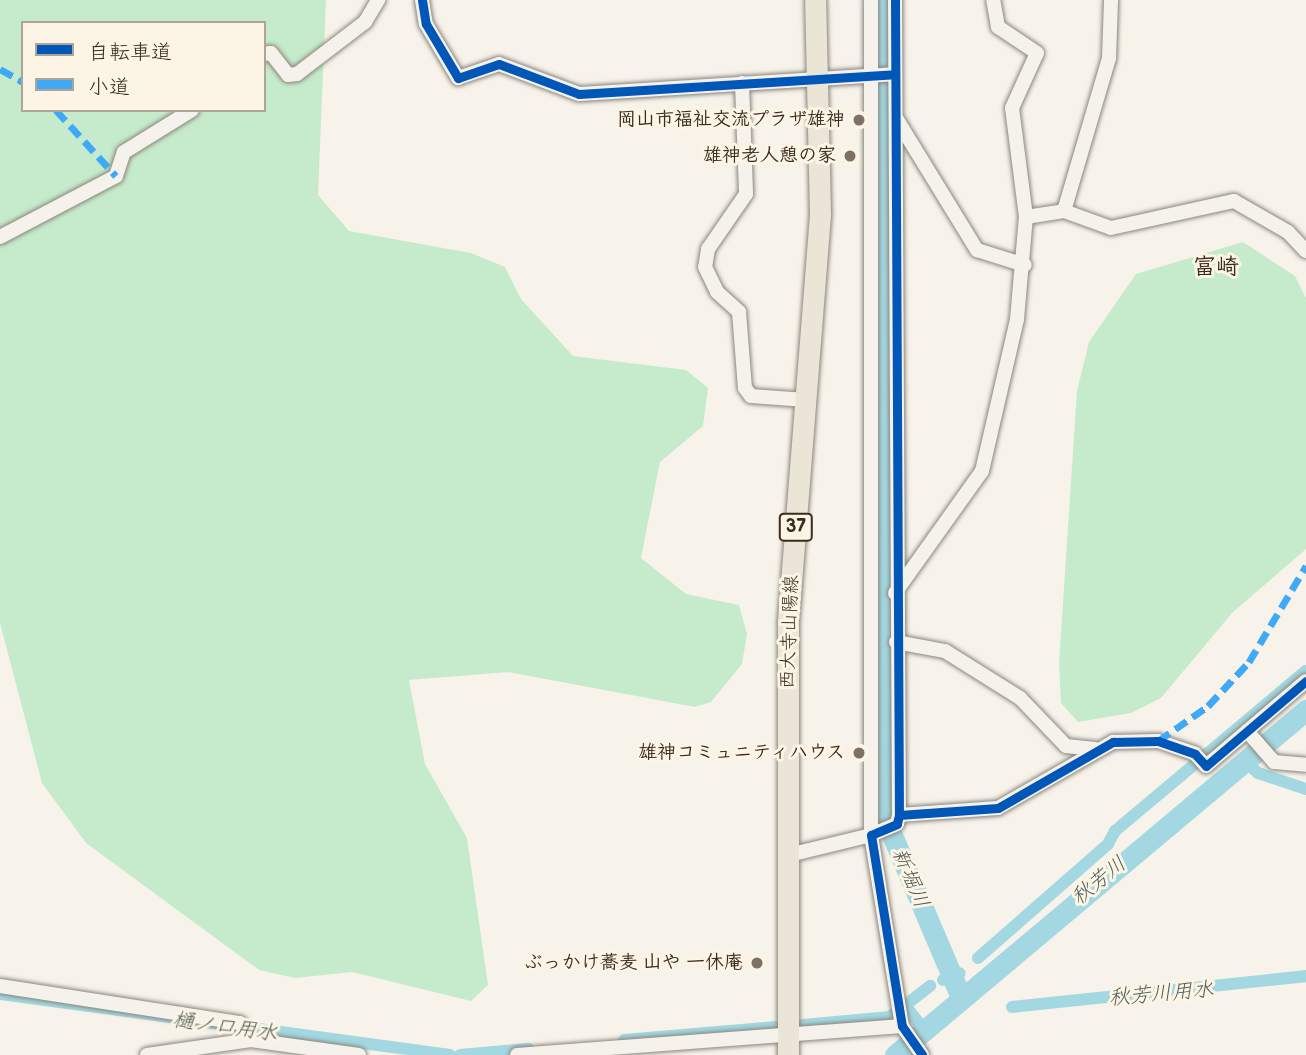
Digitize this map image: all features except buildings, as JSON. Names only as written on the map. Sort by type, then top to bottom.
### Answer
[{"type":"main road","name":"西大寺山陽線","points":[[788,1045],[789,621],[820,214],[819,75],[815,0]]},
{"type":"street","points":[[266,54],[271,53],[288,75],[297,74],[365,22],[378,0]]},
{"type":"street","points":[[422,0],[426,24],[458,78],[499,64],[579,94],[819,75],[892,74]]},
{"type":"street","points":[[871,0],[882,361],[884,717],[898,820]]},
{"type":"street","points":[[895,0],[892,74],[896,118],[882,361],[884,572],[895,593],[896,642],[884,717],[874,834],[903,1028],[921,1054]]},
{"type":"street","points":[[895,593],[982,471],[1025,265],[1026,217],[1012,108],[1037,53],[998,27],[993,0]]},
{"type":"street","points":[[1064,211],[1109,58],[1111,0]]},
{"type":"street","points":[[742,83],[746,194],[709,249],[705,267],[717,292],[739,312],[745,388],[751,396],[806,400]]},
{"type":"street","points":[[0,237],[116,176],[124,152],[189,112]]},
{"type":"street","points":[[896,118],[977,250],[1025,265]]},
{"type":"street","points":[[1026,217],[1064,211],[1111,228],[1234,201],[1288,232],[1306,251]]},
{"type":"street","points":[[896,642],[945,652],[1020,698],[1066,746],[1097,749]]},
{"type":"street","points":[[789,855],[874,834],[898,820],[998,808],[1112,742],[1158,741],[1200,759],[1206,766],[1306,681]]},
{"type":"street","points":[[1247,731],[1274,762],[1306,765]]},
{"type":"street","points":[[0,986],[240,1023],[251,1040]]},
{"type":"street","points":[[517,1055],[788,1045],[903,1028]]},
{"type":"street","points":[[147,1055],[251,1040],[359,1055]]},
{"type":"green space","points":[[0,0],[326,0],[318,195],[349,231],[471,253],[505,267],[521,299],[573,356],[686,370],[708,388],[703,426],[660,462],[641,558],[686,594],[739,605],[747,634],[742,664],[711,702],[695,707],[508,672],[409,680],[425,764],[467,838],[488,985],[471,1001],[352,972],[295,978],[259,970],[86,843],[42,783],[0,623]]},
{"type":"green space","points":[[1243,242],[1295,276],[1306,298],[1306,549],[1232,613],[1161,698],[1131,713],[1078,722],[1061,703],[1059,663],[1077,391],[1089,342],[1136,274]]},
{"type":"waterway","name":"新堀川","points":[[881,0],[884,816],[960,995]]},
{"type":"waterway","name":"樋ノ口用水","points":[[978,958],[1108,844],[1115,831],[1306,671]]},
{"type":"waterway","name":"秋芳川","points":[[895,1055],[1306,710]]},
{"type":"waterway","name":"秋芳川用水","points":[[1246,762],[1258,773],[1306,789]]},
{"type":"waterway","name":"樋ノ口用水","points":[[943,980],[960,973]]},
{"type":"waterway","name":"秋芳川用水","points":[[1012,1007],[1306,976]]},
{"type":"waterway","name":"樋ノ口用水","points":[[803,1025],[890,1017],[930,986]]},
{"type":"waterway","name":"樋ノ口用水","points":[[0,994],[450,1055]]},
{"type":"waterway","points":[[906,1006],[922,1027]]},
{"type":"waterway","name":"樋ノ口用水","points":[[624,1040],[775,1027]]},
{"type":"waterway","name":"樋ノ口用水","points":[[460,1055],[529,1049]]},
{"type":"marked path","points":[[0,69],[21,81]]},
{"type":"marked path","points":[[58,112],[116,176]]},
{"type":"marked path","points":[[1158,741],[1208,706],[1249,662],[1306,566]]},
{"type":"cycle path","points":[[422,0],[426,24],[458,78],[499,64],[579,94],[894,74]]},
{"type":"cycle path","points":[[895,0],[899,815],[897,824],[871,835],[902,1026],[922,1055]]},
{"type":"cycle path","points":[[899,815],[998,808],[1113,742],[1158,741],[1195,754],[1206,766],[1306,681]]},
{"type":"place","name":"岡山市福祉交流プラザ雄神","points":[[859,120]]},
{"type":"place","name":"雄神老人憩の家","points":[[850,156]]},
{"type":"place","name":"雄神コミュニティハウス","points":[[859,753]]},
{"type":"place","name":"ぶっかけ蕎麦 山や 一休庵","points":[[757,963]]},
{"type":"district","name":"富崎","points":[[1216,267]]}]
